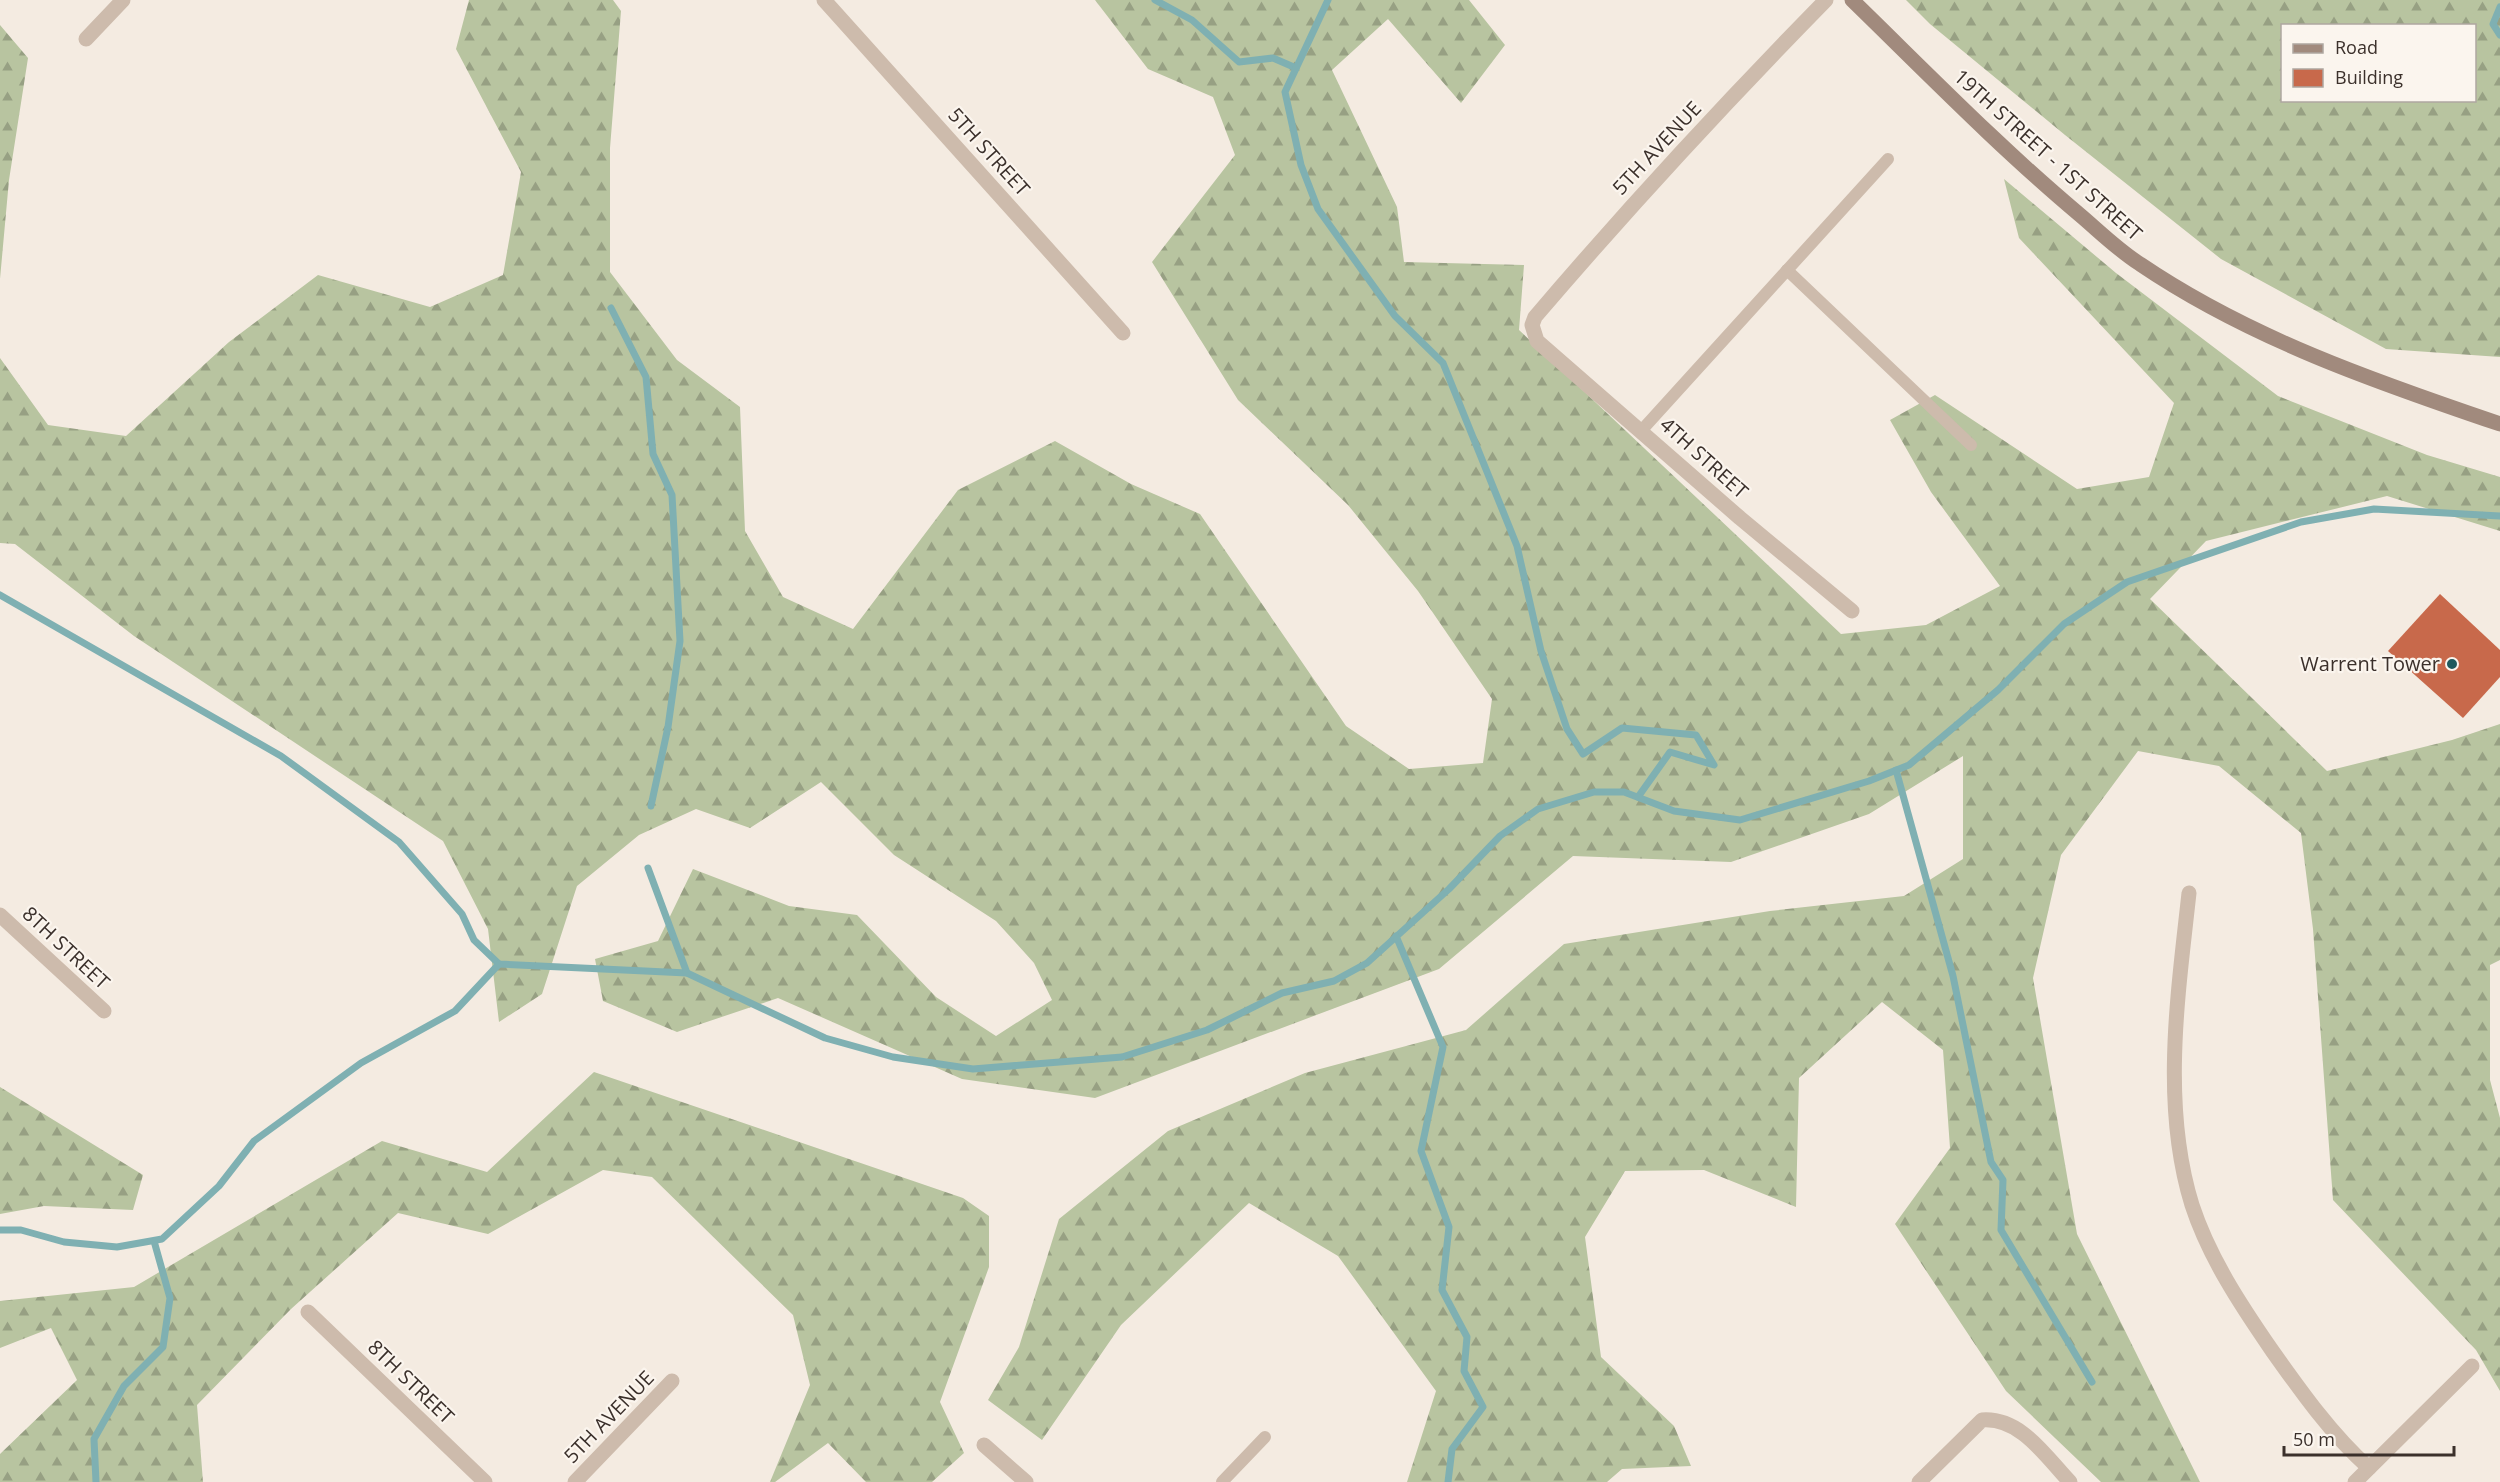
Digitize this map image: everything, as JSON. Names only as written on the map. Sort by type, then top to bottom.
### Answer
[{"type":"main road","name":"19TH STREET - 1ST STREET","points":[[1852,0],[2050,191],[2137,263],[2176,288],[2298,350],[2422,398],[2500,424]]},
{"type":"street","points":[[86,39],[123,0]]},
{"type":"street","name":"5TH STREET","points":[[824,0],[1123,333]]},
{"type":"street","name":"5TH AVENUE","points":[[1533,333],[1535,317],[1577,267],[1672,161],[1826,0]]},
{"type":"street","name":"4TH STREET","points":[[1533,333],[1537,341],[1852,611]]},
{"type":"street","points":[[2189,893],[2174,1034],[2175,1089],[2181,1150],[2192,1205],[2235,1296],[2291,1378],[2352,1453],[2369,1468]]},
{"type":"street","name":"8TH STREET","points":[[0,915],[104,1011]]},
{"type":"street","name":"8TH STREET","points":[[308,1312],[485,1482]]},
{"type":"street","points":[[2355,1482],[2472,1366]]},
{"type":"street","name":"5TH AVENUE","points":[[575,1482],[672,1381]]},
{"type":"street","points":[[1919,1482],[1982,1420],[1995,1419],[2019,1430],[2070,1482]]},
{"type":"street","points":[[984,1445],[1026,1482]]},
{"type":"lane","points":[[1641,431],[1888,159]]},
{"type":"lane","points":[[1787,270],[1971,445]]},
{"type":"lane","points":[[1222,1482],[1265,1437]]},
{"type":"green space","points":[[469,0],[613,0],[621,11],[610,148],[610,272],[677,360],[740,407],[745,531],[783,597],[853,629],[958,490],[1055,441],[1131,484],[1200,514],[1346,726],[1409,769],[1483,763],[1492,699],[1418,591],[1348,505],[1238,400],[1152,262],[1235,155],[1213,97],[1148,69],[1095,0],[1469,0],[1505,45],[1461,103],[1388,19],[1332,70],[1397,207],[1404,262],[1524,265],[1519,330],[1841,634],[1926,625],[2000,586],[1931,492],[1890,420],[1935,395],[2077,489],[2149,477],[2174,403],[2019,238],[2004,179],[2116,273],[2278,396],[2427,455],[2500,477],[2500,531],[2387,496],[2206,541],[2150,599],[2327,771],[2452,740],[2500,724],[2500,960],[2490,965],[2490,1080],[2500,1118],[2500,1391],[2476,1350],[2333,1200],[2313,929],[2301,833],[2219,766],[2138,751],[2061,855],[2033,978],[2077,1234],[2200,1482],[2101,1482],[2006,1391],[1895,1224],[1950,1148],[1943,1050],[1882,1002],[1799,1078],[1796,1207],[1704,1170],[1625,1171],[1585,1237],[1601,1357],[1674,1426],[1691,1466],[1622,1469],[1607,1482],[1407,1482],[1436,1391],[1338,1256],[1249,1203],[1121,1325],[1042,1440],[988,1400],[1019,1347],[1059,1219],[1168,1131],[1305,1073],[1466,1030],[1564,944],[1770,911],[1904,896],[1963,859],[1963,756],[1869,814],[1731,862],[1573,856],[1439,969],[1095,1098],[962,1079],[778,998],[677,1032],[603,1001],[595,959],[658,941],[693,869],[789,906],[857,915],[936,997],[996,1036],[1052,1000],[1034,963],[996,921],[894,855],[821,782],[750,828],[696,809],[639,835],[577,886],[542,994],[499,1022],[488,929],[443,841],[134,636],[15,544],[0,543],[0,358],[48,425],[126,436],[229,342],[318,275],[430,307],[503,275],[521,172],[456,49]]},
{"type":"green space","points":[[1906,0],[2500,0],[2500,357],[2386,349],[2221,259],[1930,24]]},
{"type":"green space","points":[[0,25],[28,58],[9,180],[0,279]]},
{"type":"green space","points":[[594,1072],[963,1198],[989,1216],[989,1267],[940,1402],[964,1453],[932,1482],[866,1482],[828,1443],[775,1482],[770,1482],[810,1385],[793,1315],[652,1177],[603,1170],[488,1234],[398,1213],[291,1309],[197,1405],[203,1482],[0,1482],[0,1454],[77,1380],[51,1328],[0,1348],[0,1301],[134,1287],[382,1141],[487,1172]]},
{"type":"green space","points":[[0,1087],[143,1175],[133,1210],[44,1206],[0,1214]]},
{"type":"building","name":"Warrent Tower","points":[[2440,594],[2500,650],[2500,677],[2463,718],[2388,651]]},
{"type":"waterway","points":[[1155,0],[1192,20],[1239,62],[1273,58],[1296,68]]},
{"type":"waterway","points":[[1328,0],[1285,92],[1301,165],[1318,209],[1395,316],[1443,363],[1517,546],[1541,651],[1567,729],[1583,754],[1622,728],[1696,735],[1714,765],[1670,752],[1638,797]]},
{"type":"waterway","points":[[2500,7],[2493,24],[2500,35]]},
{"type":"waterway","points":[[611,308],[646,377],[653,454],[672,495],[680,641],[668,727],[651,806]]},
{"type":"waterway","points":[[0,595],[281,756],[399,842],[462,914],[474,940],[499,964],[687,973],[825,1038],[893,1057],[973,1069],[1122,1057],[1207,1030],[1282,993],[1334,981],[1367,963],[1449,889],[1500,836],[1538,809],[1594,792],[1624,792],[1674,811],[1740,820],[1869,781],[1909,765],[1998,690],[2064,624],[2127,582],[2301,522],[2374,509],[2500,516]]},
{"type":"waterway","points":[[1896,770],[1953,976],[1991,1162],[2003,1180],[2001,1230],[2092,1382]]},
{"type":"waterway","points":[[648,868],[687,973]]},
{"type":"waterway","points":[[1396,936],[1443,1047],[1421,1151],[1449,1227],[1442,1290],[1467,1337],[1464,1371],[1483,1407],[1452,1449],[1448,1482]]},
{"type":"waterway","points":[[0,1230],[21,1230],[64,1242],[117,1247],[162,1239],[219,1186],[254,1141],[361,1063],[455,1011],[499,964]]},
{"type":"waterway","points":[[96,1482],[94,1439],[124,1386],[163,1347],[170,1298],[154,1241]]},
{"type":"place","name":"Warrent Tower","points":[[2452,664]]}]
